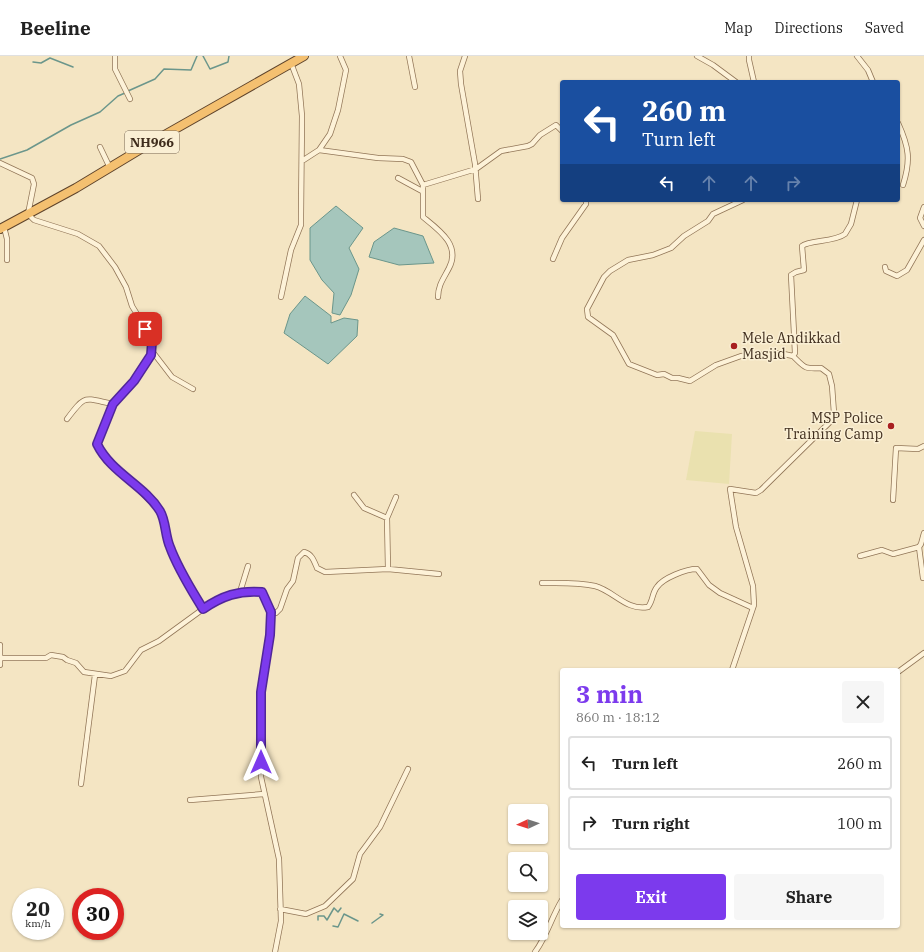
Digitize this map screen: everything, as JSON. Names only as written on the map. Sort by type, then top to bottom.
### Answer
[{"type":"highway","name":"NH966","points":[[2,228],[110,168],[161,137],[304,56]]},
{"type":"street","points":[[115,56],[115,69],[129,97]]},
{"type":"street","points":[[302,161],[319,150],[330,134],[343,88],[346,70],[340,56]]},
{"type":"street","points":[[409,56],[415,87]]},
{"type":"street","points":[[465,56],[460,71],[461,84],[476,169],[478,199]]},
{"type":"street","points":[[697,56],[716,67],[733,80]]},
{"type":"street","points":[[749,56],[754,80]]},
{"type":"street","points":[[857,56],[868,70],[872,80]]},
{"type":"street","points":[[281,297],[291,250],[300,225],[302,161],[299,84],[292,63]]},
{"type":"street","points":[[398,178],[423,188],[476,169],[501,151],[532,144],[540,134],[556,125],[560,129]]},
{"type":"street","points":[[900,128],[908,147],[909,155],[907,172],[903,185]]},
{"type":"street","points":[[100,147],[110,168]]},
{"type":"street","points":[[319,150],[407,160],[416,168],[423,188],[423,217],[441,231],[449,242],[453,254],[450,266],[440,283],[438,297]]},
{"type":"street","points":[[0,163],[32,178],[34,184],[28,214],[34,220],[78,234],[99,246],[115,267],[126,287],[132,306],[151,337],[151,355],[134,381],[113,404],[97,444],[112,465],[138,488],[160,512],[169,545],[175,560],[203,609]]},
{"type":"street","points":[[553,258],[562,238],[586,202]]},
{"type":"street","points":[[733,668],[753,608],[753,586],[736,527],[730,488],[756,493],[761,490],[791,460],[811,443],[831,421],[834,413],[832,386],[829,374],[821,368],[807,369],[803,367],[793,356],[779,353],[741,356],[716,365],[690,381],[672,378],[664,374],[657,375],[629,364],[613,335],[588,317],[587,309],[604,276],[610,271],[628,260],[653,255],[671,248],[684,236],[708,221],[713,214],[739,202]]},
{"type":"street","points":[[793,356],[795,353],[794,309],[790,275],[804,270],[802,246],[810,242],[824,242],[846,234],[853,217],[857,202]]},
{"type":"street","points":[[924,208],[920,218],[924,226]]},
{"type":"street","points":[[2,228],[7,239],[7,260]]},
{"type":"street","points":[[884,267],[886,271],[896,276],[907,270],[924,240]]},
{"type":"street","points":[[152,351],[172,377],[193,389]]},
{"type":"street","points":[[67,419],[82,401],[86,399],[113,404]]},
{"type":"street","points":[[893,500],[896,448],[918,449],[924,446]]},
{"type":"street","points":[[354,495],[364,508],[387,518]]},
{"type":"street","points":[[388,569],[387,518],[396,497]]},
{"type":"street","points":[[923,578],[919,547],[924,533]]},
{"type":"street","points":[[860,556],[882,550],[893,554],[919,547]]},
{"type":"street","points":[[271,612],[276,613],[280,609],[287,589],[293,581],[298,558],[304,552],[308,553],[317,568],[325,572],[388,569],[439,574]]},
{"type":"street","points":[[240,592],[248,566]]},
{"type":"street","points":[[542,583],[593,586],[607,590],[621,601],[635,608],[643,608],[648,607],[652,602],[657,586],[677,574],[690,569],[697,569],[708,585],[731,599],[753,608]]},
{"type":"street","points":[[1,658],[46,658],[51,655],[63,657],[76,663],[84,672],[95,675],[111,676],[125,671],[141,650],[159,641],[203,609],[227,596],[246,590],[262,592],[271,612],[270,635],[261,692],[261,777],[279,859],[281,921],[275,952]]},
{"type":"street","points":[[0,644],[0,665]]},
{"type":"street","points":[[900,671],[924,653]]},
{"type":"street","points":[[81,784],[95,675]]},
{"type":"street","points":[[280,909],[306,914],[325,906],[353,879],[360,854],[380,827],[408,769]]},
{"type":"street","points":[[190,800],[264,794]]},
{"type":"street","points":[[535,952],[542,944],[547,928],[560,904]]},
{"type":"shaded area","points":[[695,431],[732,434],[729,484],[686,480]]},
{"type":"water","points":[[336,206],[363,228],[349,248],[359,269],[351,295],[340,315],[332,313],[334,293],[322,280],[310,260],[310,228]]},
{"type":"water","points":[[394,228],[423,236],[434,263],[399,265],[369,257],[374,242]]},
{"type":"water","points":[[305,296],[331,316],[331,323],[344,318],[358,320],[357,336],[328,364],[284,333],[290,314]]},
{"type":"waterway","points":[[128,91],[155,79],[164,69],[191,70],[197,56]]},
{"type":"waterway","points":[[203,56],[210,69],[228,62],[229,56]]},
{"type":"waterway","points":[[33,62],[41,63],[50,58],[73,67]]},
{"type":"waterway","points":[[0,159],[27,150],[71,125],[100,112],[118,96],[125,93]]},
{"type":"waterway","points":[[318,920],[318,916],[324,916],[327,920],[334,908],[338,912],[341,908]]},
{"type":"waterway","points":[[333,926],[338,927],[344,914],[358,921]]},
{"type":"waterway","points":[[372,923],[383,915],[380,914]]},
{"type":"place","name":"Mele Andikkad Masjid","points":[[734,346]]},
{"type":"place","name":"MSP Police Training Camp","points":[[891,426]]},
{"type":"route","points":[[145,329],[151,337],[151,355],[134,381],[118,396],[113,404],[111,413],[97,444],[112,465],[138,488],[160,512],[164,522],[169,545],[175,560],[203,609],[213,602],[246,590],[262,592],[271,612],[270,635],[261,692],[261,762]]}]
